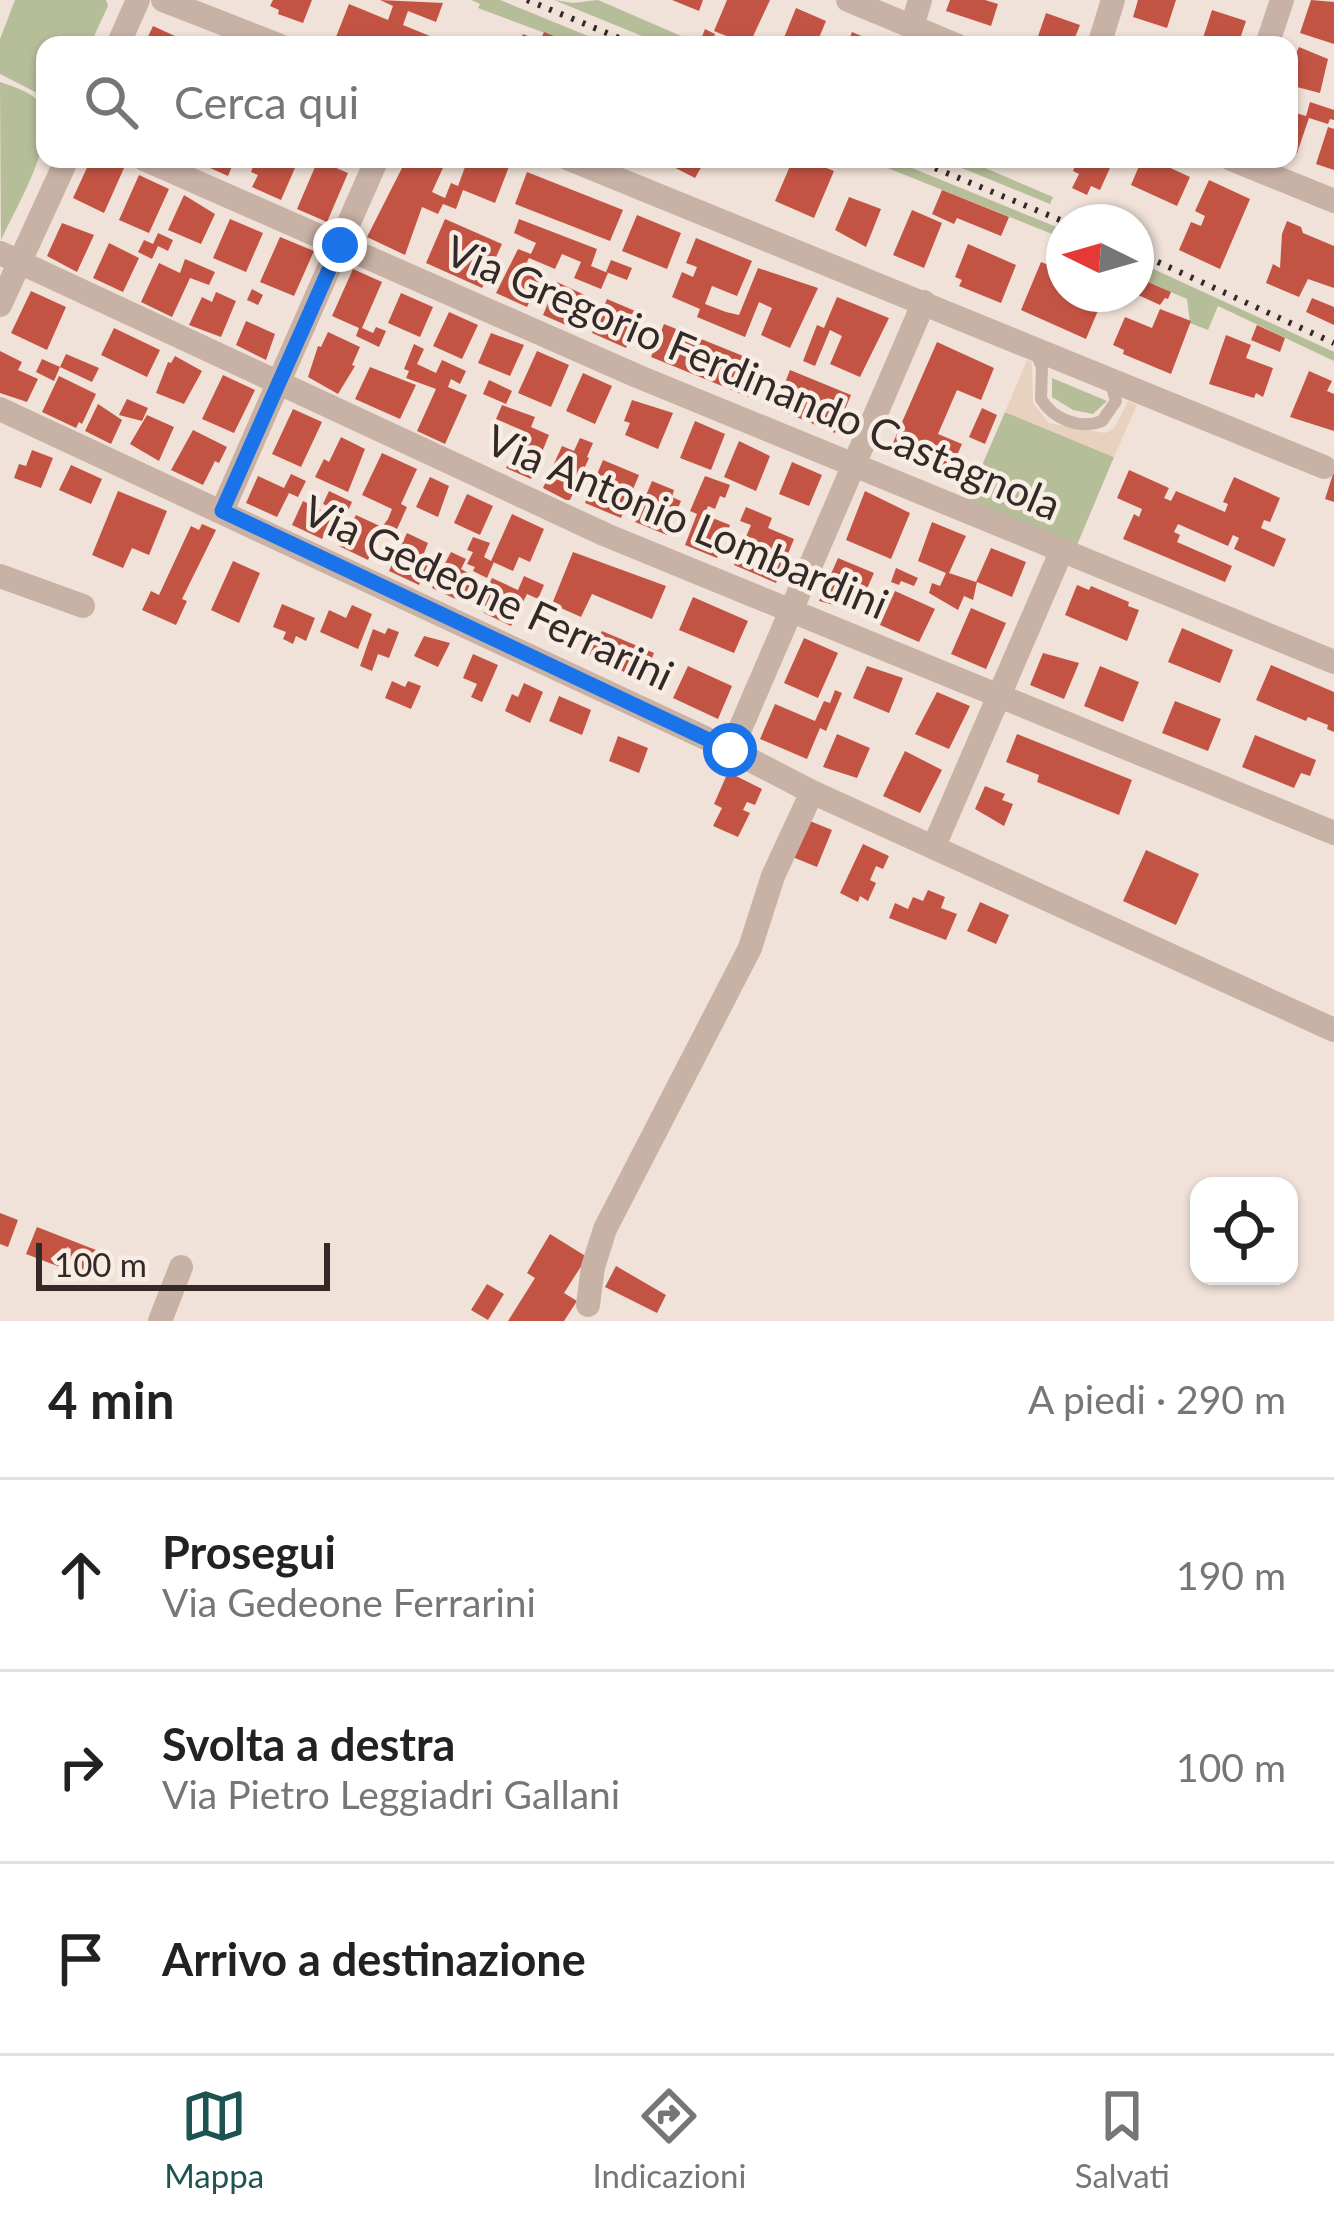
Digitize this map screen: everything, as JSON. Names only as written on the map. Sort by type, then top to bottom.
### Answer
[{"type":"street","points":[[122,36],[138,0]]},
{"type":"street","points":[[163,0],[255,36]]},
{"type":"street","points":[[848,0],[935,36]]},
{"type":"street","points":[[912,26],[920,0]]},
{"type":"street","points":[[1102,36],[1113,0]]},
{"type":"street","points":[[1270,36],[1282,0]]},
{"type":"street","points":[[0,305],[10,258],[63,168]]},
{"type":"street","name":"Via Gregorio Ferdinando Castagnola","points":[[165,168],[637,376],[1334,662]]},
{"type":"street","points":[[222,511],[373,168]]},
{"type":"street","points":[[591,168],[1324,467]]},
{"type":"street","points":[[1254,168],[1334,201]]},
{"type":"street","name":"Via Antonio Lombardini","points":[[10,258],[606,535],[1334,833]]},
{"type":"street","points":[[730,750],[924,302]]},
{"type":"street","name":"Via Gedeone Ferrarini","points":[[0,409],[812,792],[1334,1030]]},
{"type":"street","points":[[934,846],[1062,550]]},
{"type":"street","points":[[0,576],[83,606]]},
{"type":"street","points":[[589,1305],[593,1267],[605,1229],[750,948],[773,876],[812,792]]},
{"type":"street","points":[[160,1321],[181,1267]]},
{"type":"lane","points":[[1024,344],[1041,361],[1041,399],[1060,417],[1090,425],[1108,417],[1116,390],[1098,374]]},
{"type":"green space","points":[[15,0],[106,0],[108,6],[94,36],[36,36],[36,92],[0,74],[0,39]]},
{"type":"green space","points":[[471,0],[500,0],[588,36],[553,36],[478,8],[480,4]]},
{"type":"green space","points":[[554,0],[598,0],[681,36],[642,36]]},
{"type":"green space","points":[[0,82],[36,100],[36,165],[1,240]]},
{"type":"green space","points":[[887,168],[912,168],[1046,223],[1046,232]]},
{"type":"green space","points":[[962,168],[985,168],[1053,197],[1050,204]]},
{"type":"green space","points":[[1154,269],[1334,352],[1334,361],[1218,306],[1208,330],[1190,323],[1187,299],[1154,285]]},
{"type":"green space","points":[[1052,378],[1107,401],[1093,414],[1073,410],[1052,397]]},
{"type":"green space","points":[[1005,412],[1114,457],[1077,545],[967,500]]},
{"type":"shaded area","points":[[1027,360],[1032,362],[1033,403],[1049,423],[1105,433],[1115,427],[1128,401],[1137,405],[1114,457],[1005,412]]},
{"type":"building","points":[[273,0],[312,0],[303,23],[278,14],[270,6]]},
{"type":"building","points":[[380,0],[443,3],[436,22],[408,11],[403,25],[430,36],[336,36],[349,4],[388,20],[393,6]]},
{"type":"building","points":[[672,0],[703,0],[699,11]]},
{"type":"building","points":[[727,0],[770,0],[753,36],[714,31]]},
{"type":"building","points":[[950,0],[998,4],[991,26],[946,11]]},
{"type":"building","points":[[1138,0],[1176,0],[1167,28],[1133,17]]},
{"type":"building","points":[[1311,0],[1334,2],[1334,44],[1300,33]]},
{"type":"building","points":[[796,8],[826,21],[820,36],[785,36]]},
{"type":"building","points":[[1212,10],[1246,21],[1241,36],[1204,36]]},
{"type":"building","points":[[1046,13],[1080,25],[1076,36],[1038,36]]},
{"type":"building","points":[[153,26],[175,36],[148,36]]},
{"type":"building","points":[[1298,49],[1328,59],[1320,93],[1298,87]]},
{"type":"building","points":[[1310,102],[1334,110],[1334,120],[1328,124],[1309,118],[1298,150],[1298,114],[1306,116]]},
{"type":"building","points":[[1328,127],[1334,129],[1334,170],[1316,164]]},
{"type":"building","points":[[87,168],[124,168],[104,213],[73,198]]},
{"type":"building","points":[[253,168],[295,168],[281,200],[252,187],[258,175],[251,172]]},
{"type":"building","points":[[315,168],[348,173],[327,222],[297,209]]},
{"type":"building","points":[[402,168],[443,168],[432,192],[445,198],[451,183],[458,186],[465,168],[508,168],[495,203],[463,190],[456,209],[443,204],[438,214],[422,207],[405,255],[367,237]]},
{"type":"building","points":[[676,168],[701,168],[695,178]]},
{"type":"building","points":[[789,168],[834,171],[814,218],[775,201]]},
{"type":"building","points":[[1110,168],[1100,190],[1091,186],[1087,195],[1072,188],[1079,174],[1073,171]]},
{"type":"building","points":[[1138,168],[1170,168],[1190,177],[1177,206],[1131,185]]},
{"type":"building","points":[[527,172],[623,210],[610,241],[515,204]]},
{"type":"building","points":[[139,175],[169,189],[149,233],[119,220]]},
{"type":"building","points":[[1209,180],[1250,199],[1220,269],[1179,250],[1191,222],[1201,226],[1205,216],[1195,211]]},
{"type":"building","points":[[942,190],[1009,217],[1001,236],[957,218],[954,224],[932,214]]},
{"type":"building","points":[[184,195],[215,214],[201,244],[168,230]]},
{"type":"building","points":[[849,197],[881,209],[866,247],[835,230]]},
{"type":"building","points":[[912,210],[942,223],[924,268],[893,255]]},
{"type":"building","points":[[637,215],[681,233],[667,269],[622,251]]},
{"type":"building","points":[[230,219],[263,233],[246,272],[213,258]]},
{"type":"building","points":[[445,219],[502,244],[482,288],[426,263]]},
{"type":"building","points":[[519,219],[597,249],[591,266],[608,273],[601,289],[574,278],[581,262],[562,254],[555,269],[529,258],[536,243],[514,233]]},
{"type":"building","points":[[1287,221],[1334,246],[1334,288],[1308,279],[1299,297],[1266,283],[1273,264],[1280,268]]},
{"type":"building","points":[[62,223],[94,235],[77,272],[47,256]]},
{"type":"building","points":[[158,233],[173,240],[168,251],[158,246],[152,259],[138,252],[144,240],[153,244]]},
{"type":"building","points":[[280,237],[314,251],[294,296],[260,282]]},
{"type":"building","points":[[696,238],[752,261],[737,296],[712,286],[705,304],[739,315],[758,268],[818,288],[790,348],[761,335],[772,308],[759,302],[745,337],[697,317],[700,309],[672,297],[682,272],[693,277],[697,267],[686,263]]},
{"type":"building","points":[[109,243],[139,258],[123,292],[93,278]]},
{"type":"building","points":[[968,244],[1016,265],[1001,303],[959,286],[962,280],[955,277]]},
{"type":"building","points":[[518,249],[531,254],[527,262],[544,270],[527,307],[496,293]]},
{"type":"building","points":[[185,259],[215,272],[209,285],[190,278],[172,317],[141,302],[159,263],[180,273]]},
{"type":"building","points":[[611,260],[632,268],[627,280],[606,272]]},
{"type":"building","points":[[1041,262],[1046,264],[1046,312],[1097,312],[1086,339],[1021,310]]},
{"type":"building","points":[[353,269],[382,282],[362,328],[386,331],[379,347],[356,336],[359,328],[332,316]]},
{"type":"building","points":[[557,282],[589,297],[575,329],[543,315]]},
{"type":"building","points":[[1154,285],[1171,292],[1160,305],[1154,302]]},
{"type":"building","points":[[252,289],[263,295],[258,305],[247,300]]},
{"type":"building","points":[[31,291],[66,307],[47,350],[11,333]]},
{"type":"building","points":[[216,292],[236,301],[221,337],[189,325],[202,297],[212,302]]},
{"type":"building","points":[[401,293],[433,307],[420,337],[388,323]]},
{"type":"building","points":[[837,297],[889,318],[860,377],[830,364],[842,336],[830,330],[815,366],[803,361],[817,325],[824,328]]},
{"type":"building","points":[[1312,298],[1334,307],[1334,325],[1306,312]]},
{"type":"building","points":[[607,299],[640,313],[626,348],[592,333]]},
{"type":"building","points":[[1160,309],[1191,321],[1171,374],[1113,345],[1125,317],[1152,328]]},
{"type":"building","points":[[449,312],[478,325],[462,359],[433,346]]},
{"type":"building","points":[[246,321],[275,334],[266,360],[236,345]]},
{"type":"building","points":[[664,324],[763,364],[749,397],[651,357]]},
{"type":"building","points":[[1257,325],[1285,338],[1280,352],[1251,340]]},
{"type":"building","points":[[114,328],[160,350],[147,377],[101,355]]},
{"type":"building","points":[[328,332],[360,347],[338,394],[308,377]]},
{"type":"building","points":[[491,333],[524,345],[510,376],[478,363]]},
{"type":"building","points":[[1226,335],[1251,345],[1246,358],[1273,368],[1263,397],[1209,384]]},
{"type":"building","points":[[937,342],[994,368],[981,400],[957,390],[938,434],[962,444],[948,476],[889,452]]},
{"type":"building","points":[[414,344],[424,349],[417,364],[436,373],[442,360],[466,371],[460,384],[451,379],[448,387],[467,395],[445,444],[417,431],[436,389],[406,378],[409,371],[404,369]]},
{"type":"building","points":[[0,351],[22,362],[18,370],[38,379],[27,402],[0,393]]},
{"type":"building","points":[[537,351],[569,365],[551,407],[518,393]]},
{"type":"building","points":[[66,354],[99,368],[92,382],[60,367]]},
{"type":"building","points":[[175,356],[202,371],[184,404],[156,393]]},
{"type":"building","points":[[42,359],[60,367],[54,381],[36,372]]},
{"type":"building","points":[[370,367],[416,385],[400,419],[355,399]]},
{"type":"building","points":[[790,370],[851,395],[835,433],[775,408]]},
{"type":"building","points":[[1309,371],[1332,381],[1327,391],[1334,394],[1334,431],[1290,417]]},
{"type":"building","points":[[583,373],[612,386],[595,424],[566,411]]},
{"type":"building","points":[[223,375],[255,390],[234,433],[202,419]]},
{"type":"building","points":[[59,376],[96,394],[76,428],[42,412]]},
{"type":"building","points":[[489,380],[512,391],[506,404],[483,394]]},
{"type":"building","points":[[127,399],[148,408],[142,421],[119,415]]},
{"type":"building","points":[[632,400],[673,413],[658,449],[625,435],[630,423],[624,421]]},
{"type":"building","points":[[98,404],[122,420],[111,444],[85,431]]},
{"type":"building","points":[[502,405],[535,417],[531,427],[549,435],[531,479],[506,468],[526,432],[496,419]]},
{"type":"building","points":[[982,408],[997,415],[985,444],[969,437]]},
{"type":"building","points":[[293,409],[322,422],[301,467],[272,454]]},
{"type":"building","points":[[147,415],[174,427],[159,461],[130,444]]},
{"type":"building","points":[[695,421],[725,434],[711,470],[680,458]]},
{"type":"building","points":[[193,430],[227,447],[203,485],[171,470]]},
{"type":"building","points":[[341,437],[365,449],[348,492],[315,477]]},
{"type":"building","points":[[580,438],[593,443],[570,500],[566,500],[543,488],[562,446],[574,451]]},
{"type":"building","points":[[739,441],[770,456],[756,491],[724,477]]},
{"type":"building","points":[[32,450],[53,458],[41,488],[14,478],[19,464],[26,466]]},
{"type":"building","points":[[382,453],[417,469],[401,504],[407,507],[393,538],[380,532],[368,560],[339,546],[356,515],[382,527],[388,519],[392,509],[362,495]]},
{"type":"building","points":[[603,460],[639,475],[621,518],[585,503]]},
{"type":"building","points":[[792,462],[822,475],[809,506],[779,494]]},
{"type":"building","points":[[71,465],[102,479],[91,504],[59,490]]},
{"type":"building","points":[[1129,470],[1169,488],[1164,498],[1171,501],[1176,491],[1225,512],[1228,504],[1223,502],[1234,477],[1280,498],[1270,522],[1264,520],[1261,528],[1286,539],[1274,567],[1234,549],[1239,538],[1233,535],[1228,546],[1178,524],[1177,542],[1232,566],[1225,582],[1123,539],[1134,514],[1139,517],[1142,509],[1117,498]]},
{"type":"building","points":[[291,474],[306,481],[298,497],[289,493],[277,517],[246,503],[258,476],[284,488]]},
{"type":"building","points":[[1334,474],[1334,502],[1325,499]]},
{"type":"building","points":[[705,476],[730,485],[725,498],[720,496],[715,509],[708,506],[705,515],[730,525],[717,558],[685,545],[697,514],[690,511]]},
{"type":"building","points":[[430,477],[449,486],[438,517],[416,507]]},
{"type":"building","points":[[652,481],[674,490],[672,497],[681,501],[667,535],[635,522]]},
{"type":"building","points":[[118,491],[167,511],[149,555],[132,548],[123,568],[92,555]]},
{"type":"building","points":[[329,491],[352,502],[346,515],[323,504]]},
{"type":"building","points":[[865,491],[910,513],[891,559],[846,540]]},
{"type":"building","points":[[467,494],[493,506],[480,535],[454,523]]},
{"type":"building","points":[[303,501],[333,516],[322,539],[292,525]]},
{"type":"building","points":[[746,507],[772,518],[768,528],[794,539],[776,583],[734,565],[751,525],[740,521]]},
{"type":"building","points":[[512,514],[544,529],[530,562],[519,557],[513,571],[494,562],[487,578],[467,564],[473,537],[490,543],[484,557],[491,561]]},
{"type":"building","points":[[932,522],[966,536],[949,573],[976,582],[991,548],[1026,562],[1012,597],[977,582],[973,600],[964,596],[958,610],[929,593],[932,583],[940,586],[946,573],[918,561]]},
{"type":"building","points":[[202,524],[216,530],[182,599],[187,601],[176,625],[142,610],[151,591],[159,595],[191,526],[199,530]]},
{"type":"building","points":[[407,533],[428,543],[424,553],[432,557],[419,585],[389,571]]},
{"type":"building","points":[[451,552],[466,559],[461,569],[474,576],[462,602],[432,588]]},
{"type":"building","points":[[573,552],[666,586],[652,619],[592,594],[581,617],[552,604]]},
{"type":"building","points":[[838,558],[874,573],[857,611],[819,601]]},
{"type":"building","points":[[233,561],[260,573],[239,623],[211,610]]},
{"type":"building","points":[[896,568],[918,578],[914,586],[891,582]]},
{"type":"building","points":[[524,576],[544,585],[538,599],[527,594],[511,626],[484,613],[487,607],[480,602],[492,578],[518,590]]},
{"type":"building","points":[[1077,585],[1089,590],[1091,586],[1139,610],[1127,641],[1065,615]]},
{"type":"building","points":[[895,591],[935,609],[919,642],[880,625]]},
{"type":"building","points":[[693,597],[748,621],[734,653],[679,630]]},
{"type":"building","points":[[282,604],[315,618],[306,641],[296,636],[293,644],[283,639],[286,632],[273,627]]},
{"type":"building","points":[[352,605],[372,614],[358,649],[320,632],[329,610],[346,618]]},
{"type":"building","points":[[971,608],[1006,623],[986,669],[951,654]]},
{"type":"building","points":[[388,628],[399,632],[389,658],[378,654],[372,671],[360,666],[373,629],[385,634]]},
{"type":"building","points":[[1182,628],[1233,650],[1220,683],[1168,662]]},
{"type":"building","points":[[602,631],[654,653],[642,681],[588,654]]},
{"type":"building","points":[[424,636],[450,643],[438,667],[414,656]]},
{"type":"building","points":[[804,638],[838,653],[818,698],[784,683]]},
{"type":"building","points":[[1043,653],[1079,663],[1064,699],[1030,685]]},
{"type":"building","points":[[473,654],[498,665],[482,702],[471,697],[477,684],[463,678]]},
{"type":"building","points":[[1271,665],[1334,692],[1334,732],[1328,725],[1256,700]]},
{"type":"building","points":[[688,666],[732,686],[718,719],[673,698]]},
{"type":"building","points":[[867,666],[903,678],[889,713],[853,698]]},
{"type":"building","points":[[1100,666],[1139,682],[1123,722],[1084,706]]},
{"type":"building","points":[[392,681],[405,687],[408,681],[421,686],[411,709],[385,698]]},
{"type":"building","points":[[524,683],[543,692],[530,723],[505,711],[512,694],[518,697]]},
{"type":"building","points":[[835,690],[842,693],[826,731],[820,728],[807,759],[760,739],[775,704],[815,721]]},
{"type":"building","points":[[937,692],[970,706],[949,749],[915,734]]},
{"type":"building","points":[[559,696],[591,710],[582,735],[549,721]]},
{"type":"building","points":[[1175,701],[1221,719],[1208,751],[1162,733]]},
{"type":"building","points":[[837,734],[870,748],[857,778],[823,767]]},
{"type":"building","points":[[1017,734],[1132,780],[1119,815],[1037,782],[1039,775],[1006,762]]},
{"type":"building","points":[[1255,735],[1316,760],[1310,776],[1301,773],[1294,788],[1242,767]]},
{"type":"building","points":[[618,736],[648,748],[639,773],[609,761]]},
{"type":"building","points":[[905,751],[942,770],[920,813],[883,796]]},
{"type":"building","points":[[728,772],[762,789],[755,805],[747,802],[743,810],[750,813],[738,837],[713,826],[722,808],[714,804]]},
{"type":"building","points":[[985,786],[1005,794],[1002,800],[1013,804],[1004,826],[975,809]]},
{"type":"building","points":[[805,819],[832,830],[817,867],[790,856]]},
{"type":"building","points":[[863,844],[889,856],[883,869],[876,866],[870,880],[876,883],[868,901],[860,896],[858,902],[840,893]]},
{"type":"building","points":[[1146,850],[1199,874],[1176,925],[1123,901]]},
{"type":"building","points":[[928,890],[945,897],[941,908],[957,914],[946,940],[889,918],[895,903],[908,909],[913,897],[923,901]]},
{"type":"building","points":[[980,902],[1009,915],[996,944],[967,931]]},
{"type":"building","points":[[0,1213],[18,1220],[8,1247],[0,1244]]},
{"type":"building","points":[[37,1227],[96,1250],[86,1277],[26,1254]]},
{"type":"building","points":[[550,1234],[587,1257],[564,1293],[577,1301],[564,1321],[508,1321],[535,1278],[527,1273]]},
{"type":"building","points":[[616,1266],[666,1295],[657,1313],[605,1287]]},
{"type":"building","points":[[487,1284],[504,1294],[488,1320],[471,1310]]},
{"type":"railway","points":[[527,0],[614,36]]},
{"type":"railway","points":[[935,168],[1046,214]]},
{"type":"railway","points":[[1154,260],[1334,343]]},
{"type":"route","points":[[340,245],[222,511],[730,750]]}]
